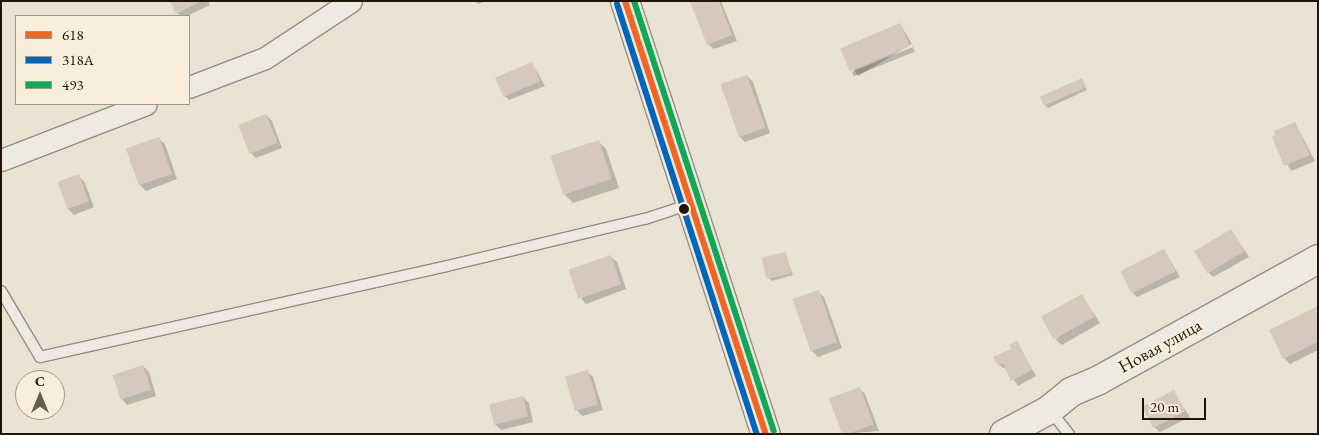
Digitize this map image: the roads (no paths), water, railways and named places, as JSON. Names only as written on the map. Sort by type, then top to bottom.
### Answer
[{"type":"main road","points":[[626,1],[766,434]]},
{"type":"main road","name":"Новая улица","points":[[1004,434],[1049,410],[1071,392],[1099,380],[1318,259]]},
{"type":"street","points":[[190,87],[265,58],[351,1]]},
{"type":"street","points":[[1,160],[143,105]]},
{"type":"lane","points":[[1,291],[40,357],[447,266],[645,218],[691,204]]},
{"type":"lane","points":[[1049,410],[1069,434]]}]
